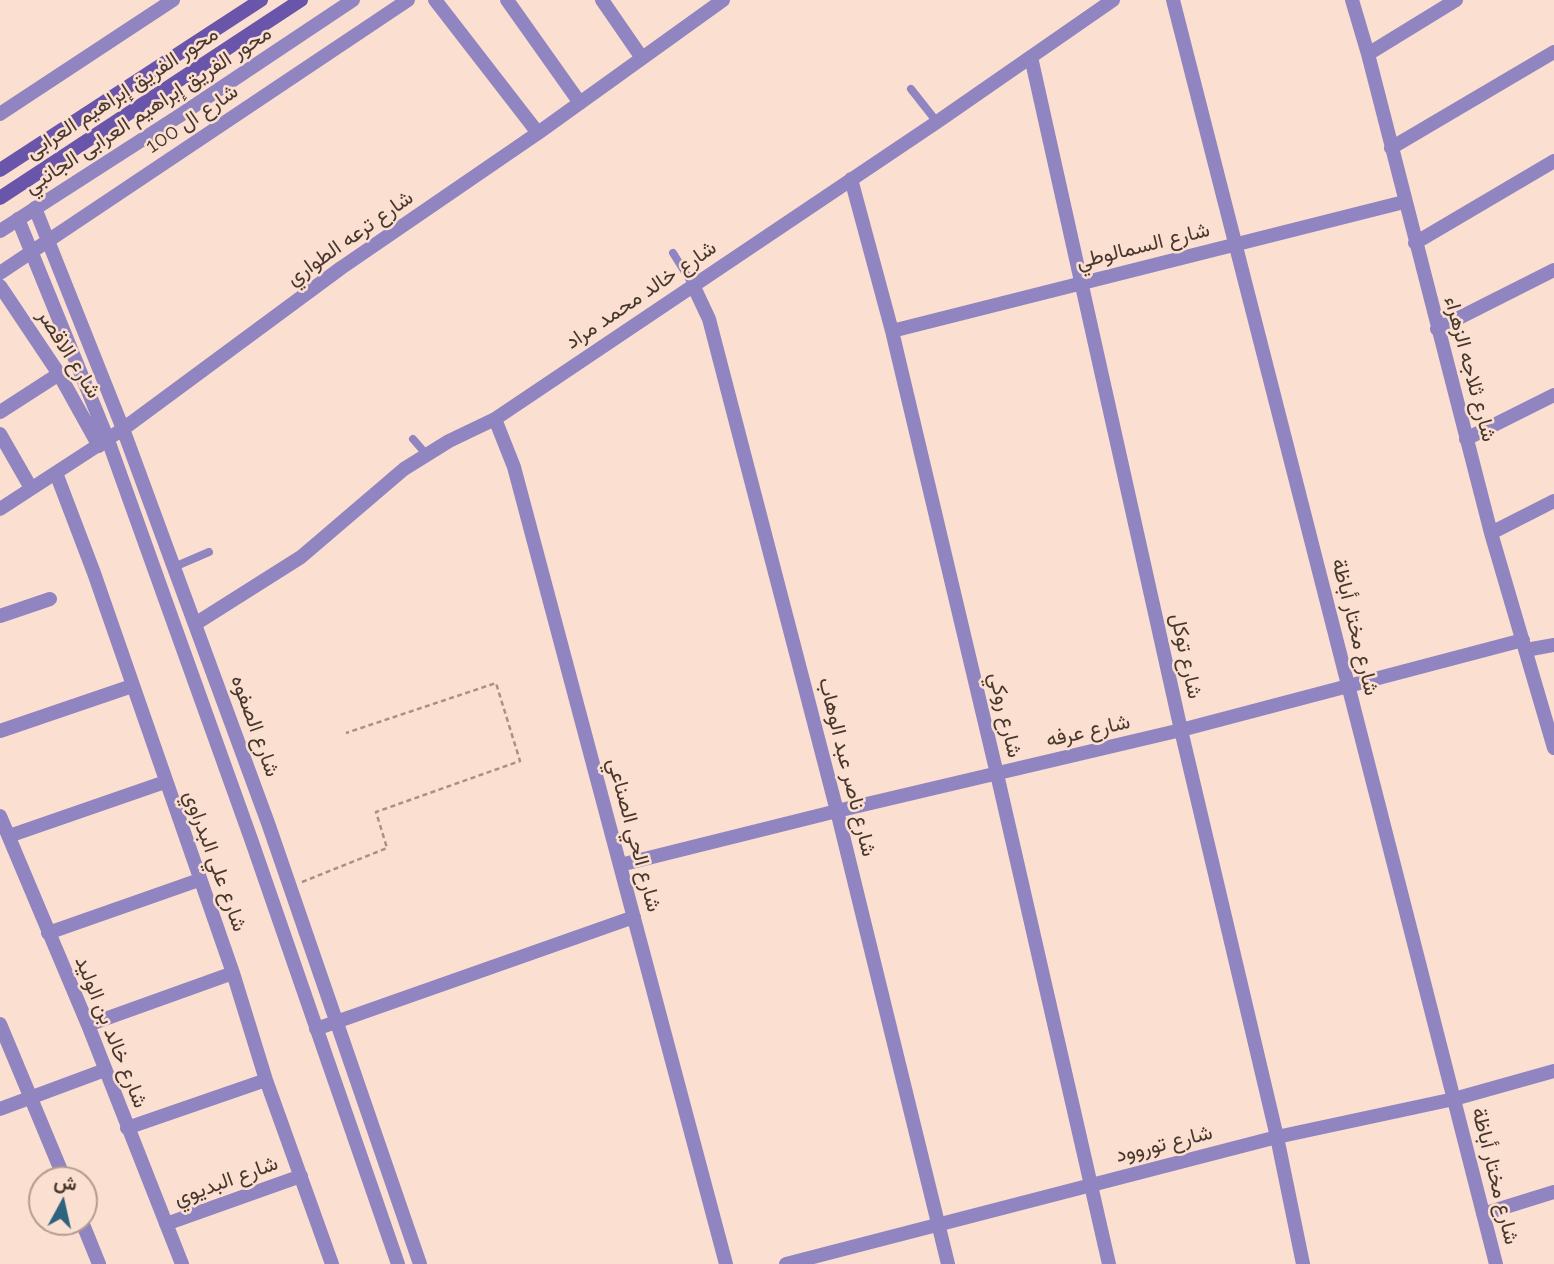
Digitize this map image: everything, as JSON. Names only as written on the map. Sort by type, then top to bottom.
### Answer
[{"type":"main road","name":"محور الفريق إبراهيم العرابى","points":[[0,170],[261,0]]},
{"type":"main road","name":"محور الفريق إبراهيم العرابى","points":[[0,198],[301,0]]},
{"type":"street","points":[[0,114],[173,0]]},
{"type":"street","name":"محور الفريق إبراهيم العرابى الجانبي","points":[[0,231],[353,0]]},
{"type":"street","name":"شارع ال 100","points":[[0,273],[408,0]]},
{"type":"street","points":[[435,0],[538,133]]},
{"type":"street","points":[[507,0],[580,103]]},
{"type":"street","points":[[602,0],[642,58]]},
{"type":"street","name":"شارع ترعه الطواري","points":[[0,509],[104,443],[341,268],[642,58],[707,5],[723,0]]},
{"type":"street","name":"شارع خالد محمد مراد","points":[[195,624],[301,557],[383,484],[426,454],[495,419],[937,122],[1113,0]]},
{"type":"street","name":"شارع مختار أباظة","points":[[1173,0],[1496,1264]]},
{"type":"street","name":"شارع ثلاجه الزهراء","points":[[1352,0],[1491,533],[1554,748]]},
{"type":"street","points":[[1368,54],[1456,0]]},
{"type":"street","points":[[1391,148],[1554,52]]},
{"type":"street","name":"شارع توكل","points":[[1031,57],[1181,730],[1277,1137],[1303,1264]]},
{"type":"street","points":[[1415,243],[1554,161]]},
{"type":"street","name":"شارع روكي","points":[[851,179],[892,331],[1109,1264]]},
{"type":"street","name":"شارع السمالوطي","points":[[892,331],[1404,202]]},
{"type":"street","name":"شارع الصفوه","points":[[36,208],[195,624],[420,1264]]},
{"type":"street","name":"شارع الصفوه","points":[[18,219],[251,839],[398,1264]]},
{"type":"street","points":[[1437,329],[1554,270]]},
{"type":"street","name":"شارع ناصر عبد الوهاب","points":[[693,285],[709,319],[837,810],[948,1264]]},
{"type":"street","name":"شارع الاقصر","points":[[0,286],[104,443]]},
{"type":"street","points":[[0,412],[59,374]]},
{"type":"street","points":[[1466,439],[1554,395]]},
{"type":"street","name":"شارع الحي الصناعي","points":[[495,419],[514,467],[726,1264]]},
{"type":"street","points":[[0,434],[31,488]]},
{"type":"street","name":"شارع علي البدراوي","points":[[56,473],[233,973],[266,1080],[331,1264]]},
{"type":"street","points":[[1491,533],[1554,501]]},
{"type":"street","points":[[0,616],[50,599]]},
{"type":"street","name":"شارع عرفه","points":[[620,865],[837,810],[1181,730],[1348,685],[1524,645],[1554,645]]},
{"type":"street","points":[[0,731],[132,686]]},
{"type":"street","points":[[3,826],[165,782]]},
{"type":"street","name":"شارع خالد بن الوليد","points":[[3,826],[88,1025],[182,1264]]},
{"type":"street","points":[[48,933],[200,880]]},
{"type":"street","points":[[316,1029],[634,917]]},
{"type":"street","points":[[88,1025],[233,973]]},
{"type":"street","points":[[0,1024],[59,1166]]},
{"type":"street","points":[[0,1110],[105,1070]]},
{"type":"street","name":"شارع توروود","points":[[786,1264],[1277,1137],[1454,1099],[1554,1071]]},
{"type":"street","points":[[127,1128],[266,1080]]},
{"type":"street","name":"شارع البديوي","points":[[166,1224],[301,1176]]},
{"type":"street","points":[[1483,1214],[1554,1192]]},
{"type":"street","points":[[88,1236],[99,1264]]},
{"type":"lane","points":[[911,89],[937,122]]},
{"type":"lane","points":[[673,253],[693,285]]},
{"type":"lane","points":[[413,439],[426,454]]},
{"type":"lane","points":[[174,567],[209,552]]},
{"type":"path","points":[[289,887],[387,848],[376,812],[520,761],[496,683],[346,733]]}]
